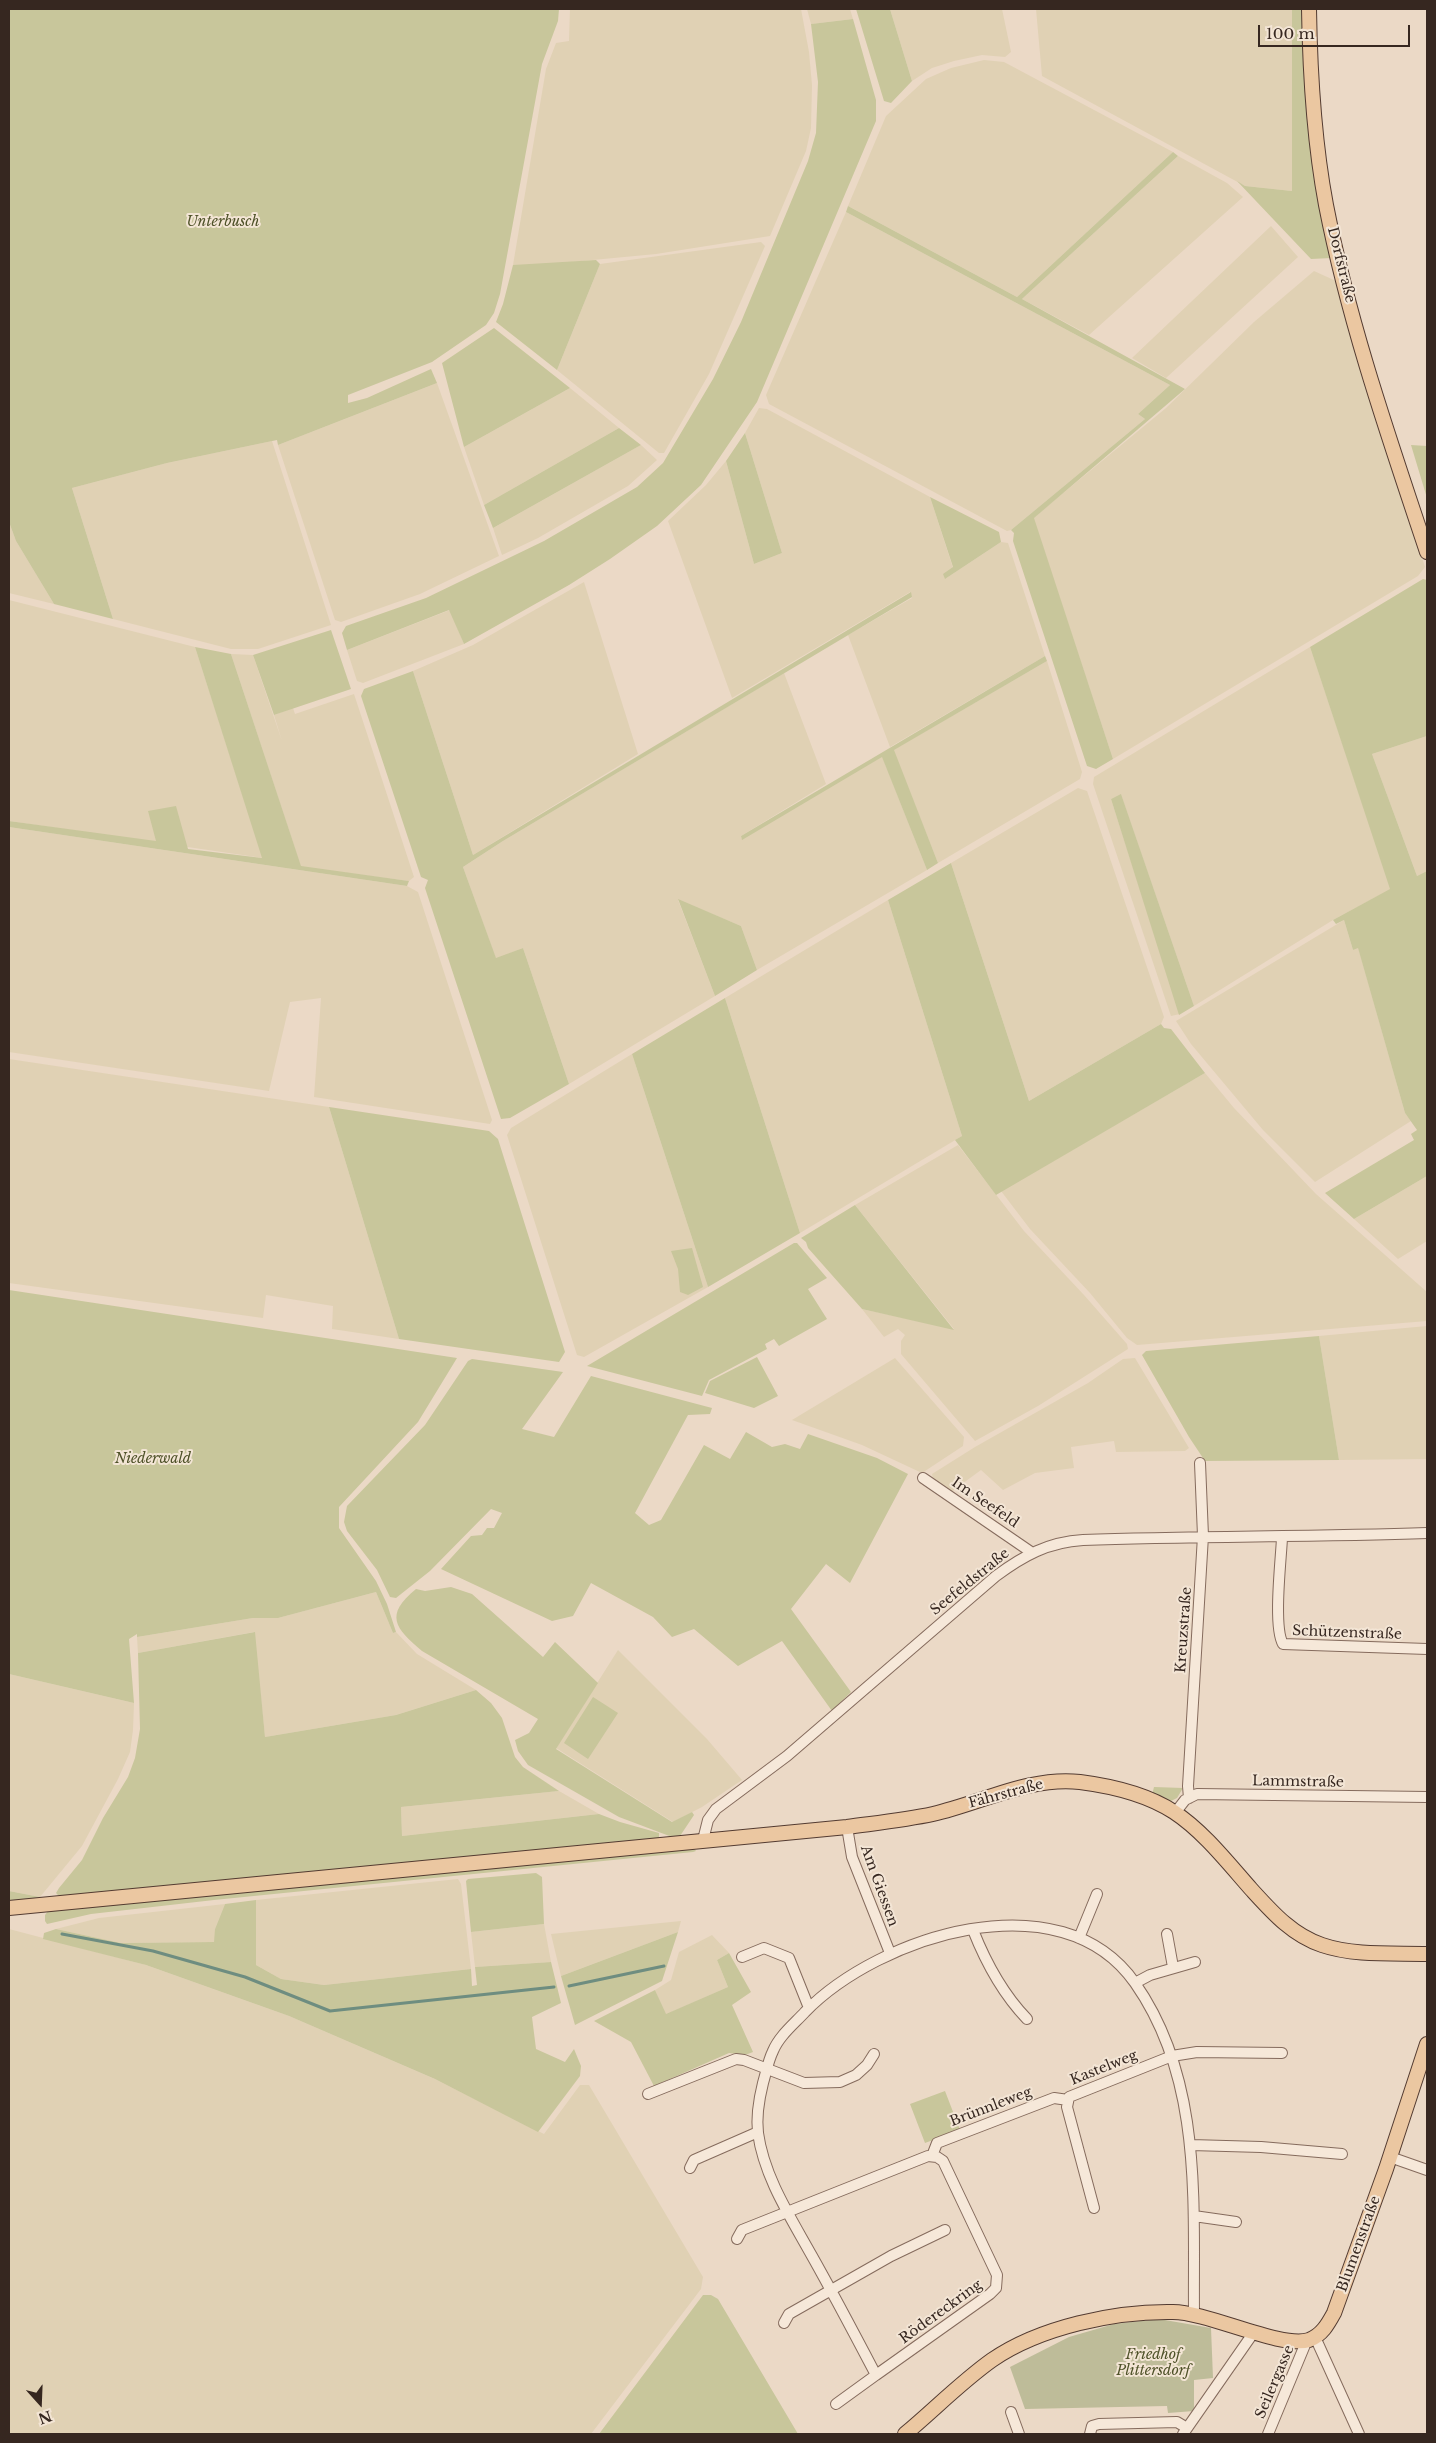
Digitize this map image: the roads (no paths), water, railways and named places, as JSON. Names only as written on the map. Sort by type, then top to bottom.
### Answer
[{"type":"main road","name":"Dorfstraße","points":[[1309,9],[1311,77],[1326,204],[1336,254],[1370,372],[1427,552]]},
{"type":"main road","name":"Fährstraße","points":[[9,1908],[847,1826],[933,1814],[1057,1780],[1094,1785],[1136,1796],[1159,1804],[1175,1813],[1197,1832],[1276,1916],[1299,1934],[1323,1945],[1358,1952],[1427,1954]]},
{"type":"main road","name":"Blumenstraße","points":[[1311,2339],[1327,2325],[1334,2312],[1390,2157],[1427,2044]]},
{"type":"main road","points":[[905,2434],[993,2360],[1042,2334],[1115,2317],[1173,2312],[1194,2314],[1254,2332],[1289,2340],[1311,2339]]},
{"type":"street","name":"Kreuzstraße","points":[[1189,1798],[1188,1776],[1203,1536],[1200,1464]]},
{"type":"street","name":"Im Seefeld","points":[[922,1478],[1031,1552]]},
{"type":"street","name":"Seefeldstraße","points":[[703,1840],[703,1832],[708,1820],[716,1809],[787,1756],[996,1576],[1031,1552],[1068,1541],[1203,1536],[1282,1538],[1427,1533]]},
{"type":"street","name":"Schützenstraße","points":[[1282,1538],[1279,1619],[1283,1644],[1427,1649]]},
{"type":"street","name":"Lammstraße","points":[[1189,1798],[1197,1794],[1427,1797]]},
{"type":"street","points":[[1175,1813],[1189,1798]]},
{"type":"street","name":"Am Giessen","points":[[847,1826],[852,1857],[890,1953]]},
{"type":"street","points":[[1079,1938],[1098,1894]]},
{"type":"street","points":[[836,2404],[876,2374],[788,2211],[767,2166],[758,2132],[758,2102],[773,2050],[781,2038],[809,2008],[850,1974],[890,1953],[935,1936],[1003,1927],[1038,1927],[1079,1938],[1107,1953],[1122,1966],[1135,1983],[1165,2038],[1172,2056],[1188,2115],[1194,2216],[1194,2314]]},
{"type":"street","points":[[973,1930],[994,1977],[1013,2005],[1027,2019]]},
{"type":"street","points":[[1168,1934],[1173,1967]]},
{"type":"street","points":[[742,1957],[764,1948],[789,1958],[809,2008]]},
{"type":"street","points":[[1135,1983],[1150,1975],[1195,1962]]},
{"type":"street","points":[[1172,2056],[1197,2052],[1282,2053]]},
{"type":"street","points":[[648,2094],[736,2059],[767,2068],[804,2083],[840,2082],[856,2075],[874,2054]]},
{"type":"street","name":"Kastelweg","points":[[1094,2208],[1067,2107],[1068,2100],[1076,2093],[1172,2056]]},
{"type":"street","name":"Brünnleweg","points":[[932,2156],[937,2143],[1054,2098],[1068,2100]]},
{"type":"street","points":[[690,2168],[694,2160],[758,2132]]},
{"type":"street","points":[[1191,2144],[1261,2147],[1342,2154]]},
{"type":"street","points":[[737,2239],[742,2230],[932,2156]]},
{"type":"street","name":"Rödereckring","points":[[876,2374],[996,2288],[997,2281],[994,2269],[943,2161],[932,2156]]},
{"type":"street","points":[[1390,2157],[1427,2170]]},
{"type":"street","points":[[1194,2216],[1236,2222]]},
{"type":"street","points":[[784,2323],[789,2314],[891,2256],[944,2230]]},
{"type":"street","points":[[1090,2434],[1092,2426],[1099,2424],[1177,2422],[1185,2431],[1254,2332]]},
{"type":"street","points":[[1311,2339],[1359,2434]]},
{"type":"street","name":"Seilergasse","points":[[1268,2434],[1311,2339]]},
{"type":"street","points":[[1012,2412],[1019,2434]]},
{"type":"waterway","points":[[62,1934],[153,1951],[245,1977],[330,2011],[554,1987]]},
{"type":"waterway","points":[[569,1986],[664,1966]]},
{"type":"park label","name":"Unterbusch","points":[[223,222]]},
{"type":"park label","name":"Niederwald","points":[[153,1459]]},
{"type":"park label","name":"Friedhof Plittersdorf","points":[[1153,2364]]}]
